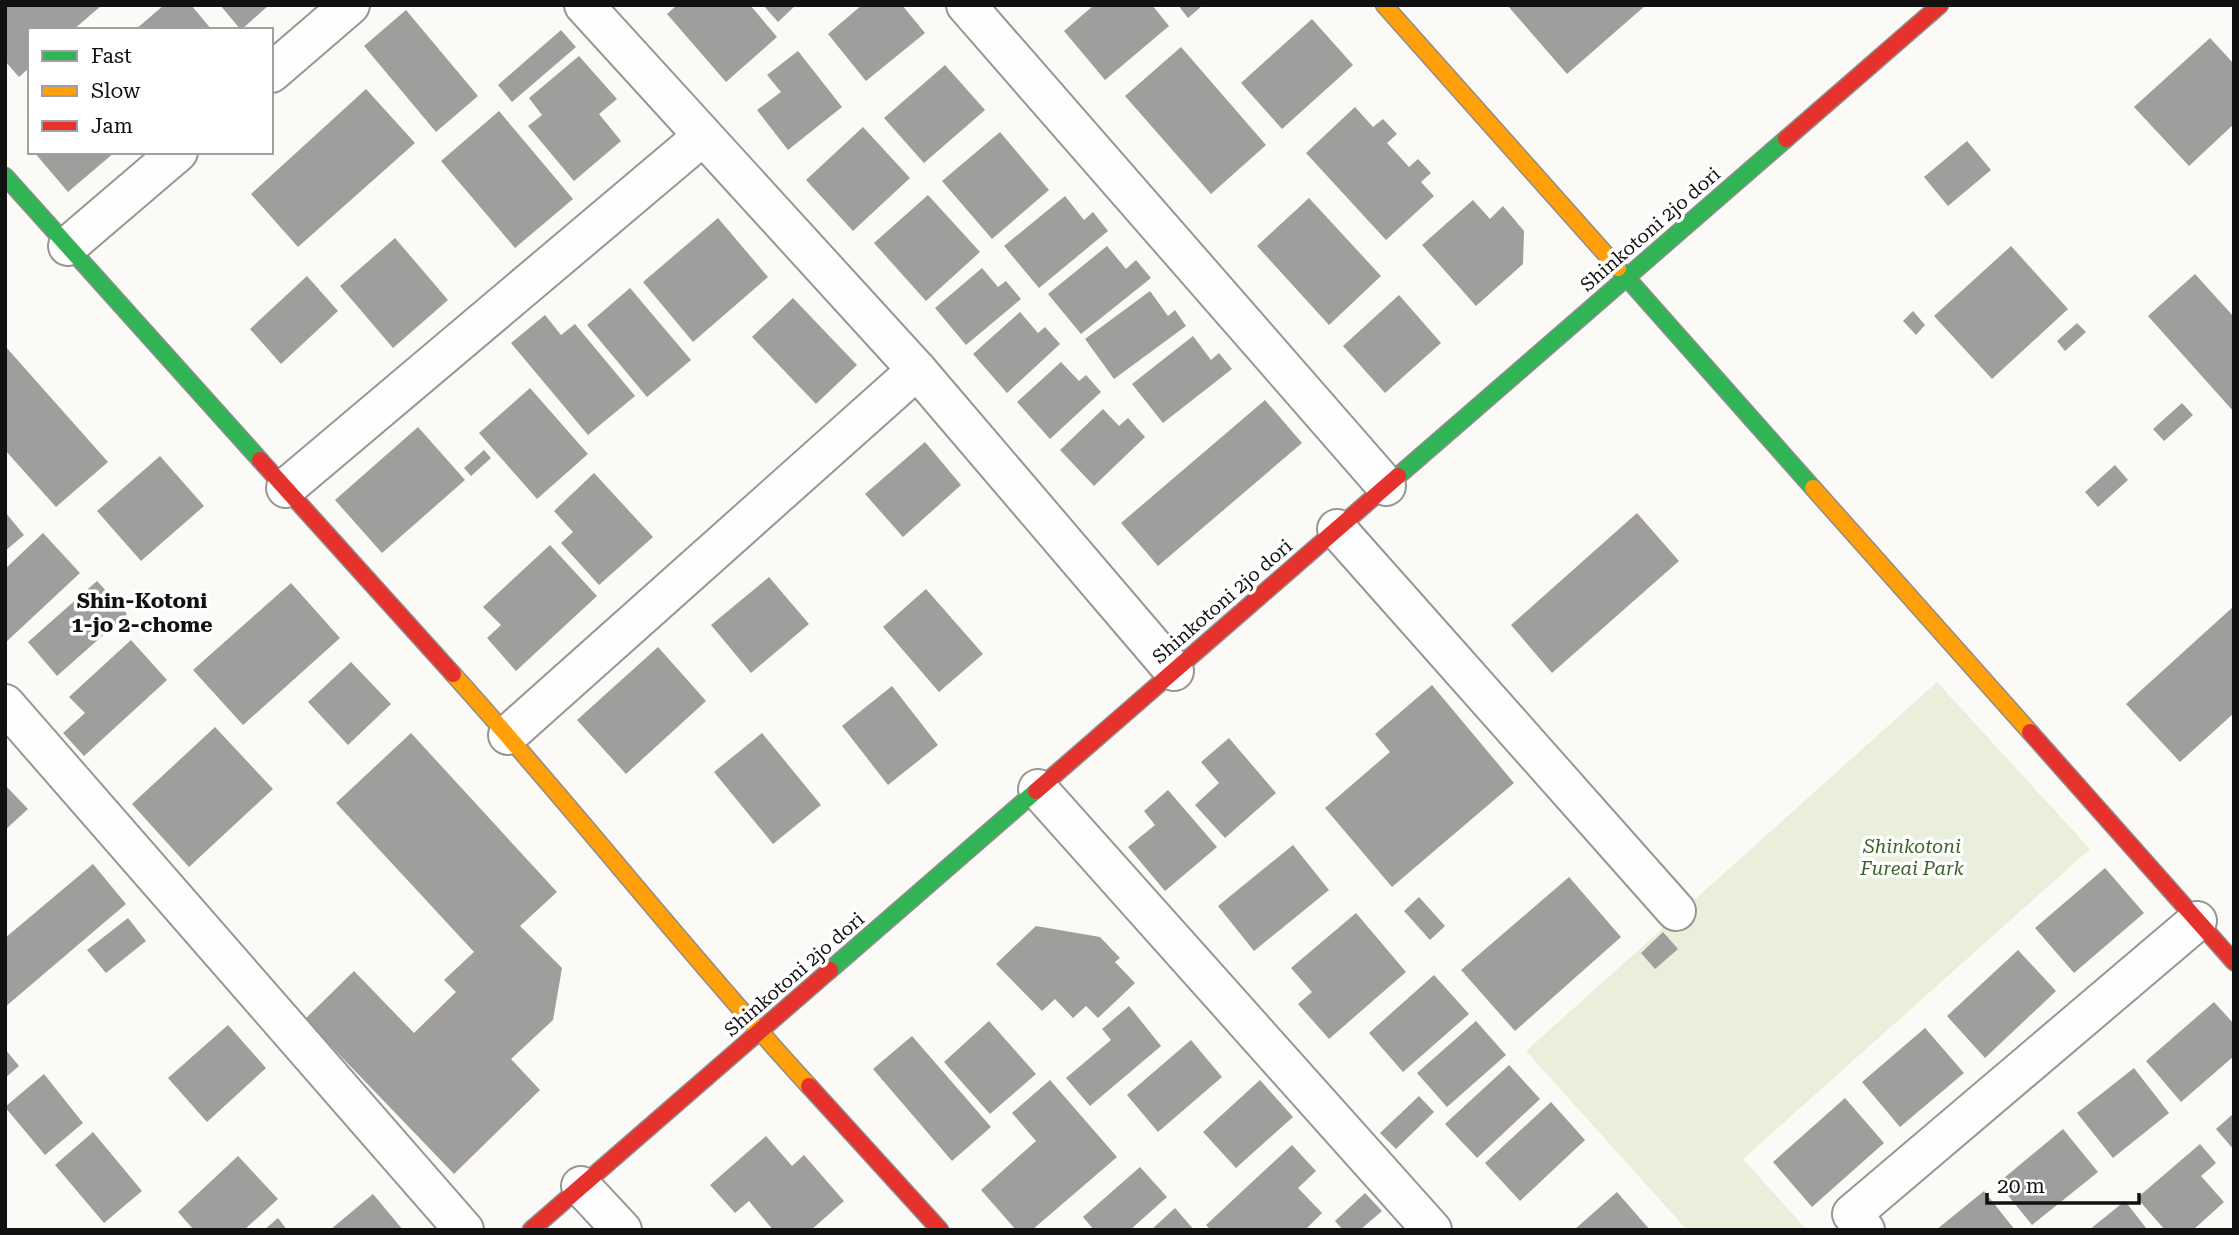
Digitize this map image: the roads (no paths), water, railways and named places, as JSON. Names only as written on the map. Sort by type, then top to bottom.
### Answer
[{"type":"street","points":[[273,71],[350,5]]},
{"type":"street","points":[[584,5],[917,370],[1174,671]]},
{"type":"street","points":[[966,5],[1386,486]]},
{"type":"street","points":[[1384,5],[2234,962]]},
{"type":"street","name":"Shinkotoni 2jo dori","points":[[531,1230],[1940,5]]},
{"type":"street","points":[[286,488],[703,136]]},
{"type":"street","points":[[68,246],[176,154]]},
{"type":"street","points":[[5,176],[508,735],[759,1032],[940,1230]]},
{"type":"street","points":[[508,735],[917,370]]},
{"type":"street","points":[[1337,529],[1676,911]]},
{"type":"street","points":[[5,704],[464,1230]]},
{"type":"street","points":[[1038,789],[1432,1230]]},
{"type":"street","points":[[1865,1230],[1852,1214],[2197,921]]},
{"type":"street","points":[[581,1186],[622,1230]]},
{"type":"district","name":"Shin-Kotoni 1-jo 2-chome","points":[[142,613]]},
{"type":"park label","name":"Shinkotoni Fureai Park","points":[[1912,857]]}]
